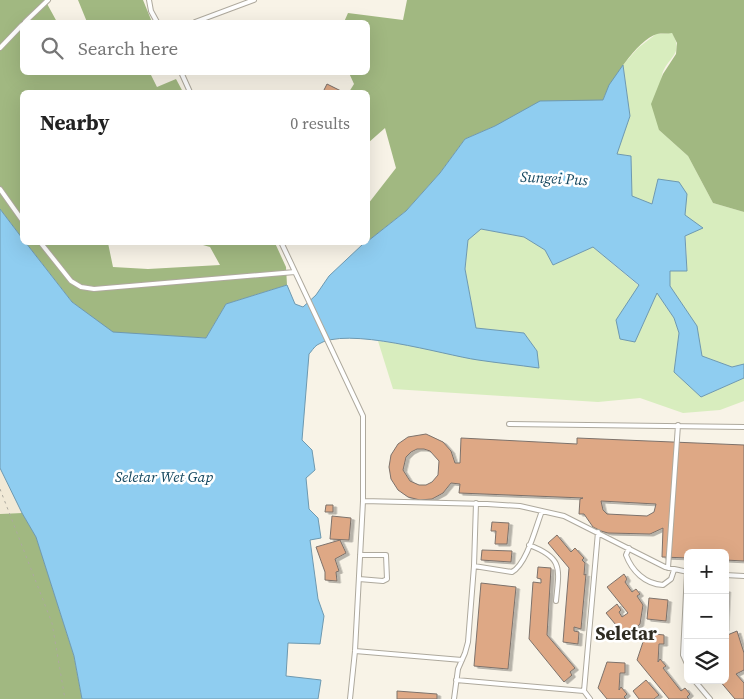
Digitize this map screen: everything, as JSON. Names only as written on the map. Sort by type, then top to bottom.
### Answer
[{"type":"lane","points":[[27,20],[48,0]]},
{"type":"lane","points":[[149,0],[151,11],[156,20]]},
{"type":"lane","points":[[199,20],[254,0]]},
{"type":"lane","points":[[0,48],[20,27]]},
{"type":"lane","points":[[182,75],[189,90]]},
{"type":"lane","points":[[0,189],[20,217]]},
{"type":"lane","points":[[42,245],[71,281],[81,287],[94,290],[295,272]]},
{"type":"lane","points":[[282,245],[363,416],[363,500],[355,650],[350,699]]},
{"type":"lane","points":[[509,424],[744,427]]},
{"type":"lane","points":[[668,568],[678,425]]},
{"type":"lane","points":[[363,500],[520,506],[564,516],[668,568],[684,571]]},
{"type":"lane","points":[[454,699],[456,680],[468,642],[474,566],[476,503]]},
{"type":"lane","points":[[474,566],[512,572],[517,570],[542,511]]},
{"type":"lane","points":[[590,699],[584,691],[598,532]]},
{"type":"lane","points":[[529,545],[541,549],[556,560],[559,572],[556,601]]},
{"type":"lane","points":[[629,548],[626,555],[629,562],[645,580],[663,584],[671,579],[674,570]]},
{"type":"lane","points":[[359,580],[384,581],[387,579],[386,555],[360,555]]},
{"type":"lane","points":[[729,575],[744,576]]},
{"type":"lane","points":[[684,657],[687,594]]},
{"type":"lane","points":[[355,650],[462,660]]},
{"type":"lane","points":[[456,680],[584,691]]},
{"type":"lane","points":[[697,684],[710,699]]},
{"type":"path","points":[[0,489],[52,623],[64,699]]},
{"type":"shaded area","points":[[0,468],[22,513],[0,514]]},
{"type":"green space","points":[[0,0],[45,0],[56,20],[20,20],[20,75],[151,75],[157,87],[176,79],[182,90],[20,90],[20,235],[0,209]]},
{"type":"green space","points":[[78,0],[143,0],[151,20],[86,20]]},
{"type":"green space","points":[[407,0],[744,0],[744,212],[713,203],[688,156],[659,130],[651,104],[663,74],[676,54],[677,43],[672,33],[657,34],[641,44],[625,62],[603,100],[592,101],[495,126],[465,139],[440,173],[406,211],[370,239],[370,201],[396,168],[385,128],[370,141],[370,90],[350,90],[354,84],[350,75],[370,75],[370,20],[345,20],[348,13],[403,20]]},
{"type":"green space","points":[[672,33],[677,46],[674,56],[664,69],[662,75],[659,130],[688,156],[713,203],[744,212],[744,364],[732,367],[702,356],[697,326],[670,286],[670,271],[687,271],[685,215],[658,179],[652,204],[632,197],[631,156],[616,154],[630,116],[623,65],[638,48],[656,34]]},
{"type":"green space","points":[[481,229],[524,237],[545,250],[553,265],[593,247],[639,286],[616,320],[635,342],[657,293],[674,318],[679,333],[674,372],[701,397],[744,378],[744,401],[720,410],[683,413],[640,398],[598,402],[393,389],[378,341],[420,346],[538,367],[537,351],[524,333],[476,328],[465,269],[468,240]]},
{"type":"green space","points":[[28,245],[108,245],[113,267],[148,269],[220,265],[210,247],[203,245],[276,245],[286,267],[287,285],[226,304],[206,338],[113,333],[72,302]]},
{"type":"green space","points":[[22,513],[36,536],[74,656],[82,699],[0,699],[0,514]]},
{"type":"water","name":"Seletar Wet Gap","points":[[623,65],[630,116],[617,154],[631,156],[632,196],[652,204],[658,179],[679,182],[687,194],[685,215],[703,228],[685,236],[687,271],[670,271],[670,286],[697,326],[702,356],[732,367],[744,364],[744,378],[701,397],[674,372],[679,333],[674,318],[657,293],[635,342],[620,339],[616,320],[639,285],[593,247],[553,265],[545,250],[524,237],[481,229],[468,240],[465,269],[476,328],[524,333],[537,351],[539,368],[478,360],[395,343],[349,338],[331,340],[317,345],[309,354],[302,440],[312,450],[315,470],[306,478],[309,509],[318,518],[321,538],[310,540],[318,599],[324,616],[320,644],[288,643],[286,676],[321,680],[318,699],[82,699],[74,656],[36,537],[0,468],[0,209],[20,235],[20,245],[28,245],[72,302],[113,332],[206,338],[226,304],[287,285],[295,304],[303,307],[316,295],[329,276],[362,245],[370,245],[370,239],[406,211],[440,173],[465,139],[495,126],[540,101],[603,100],[609,85]]},
{"type":"building","points":[[327,84],[339,90],[324,90]]},
{"type":"building","points":[[426,434],[443,442],[451,451],[455,463],[460,463],[461,438],[577,444],[577,438],[744,445],[744,561],[729,560],[729,549],[684,549],[684,558],[662,557],[663,528],[650,534],[608,533],[601,531],[593,527],[584,514],[579,514],[580,499],[583,498],[459,493],[460,484],[451,483],[443,493],[432,499],[420,500],[408,497],[398,490],[391,479],[389,467],[391,455],[398,444],[408,437]],"holes":[[[417,449],[430,451],[439,461],[438,475],[432,482],[426,485],[419,485],[410,481],[403,470],[406,457]],[[601,501],[656,504],[654,512],[647,516],[607,514],[603,510]]]},
{"type":"building","points":[[326,505],[333,505],[333,512],[325,512]]},
{"type":"building","points":[[332,516],[351,518],[349,540],[330,539]]},
{"type":"building","points":[[492,522],[509,523],[507,544],[495,544],[496,531],[491,531]]},
{"type":"building","points":[[557,535],[571,552],[575,548],[584,558],[582,560],[585,563],[584,575],[586,574],[581,629],[574,627],[574,631],[579,632],[578,644],[563,642],[569,568],[548,543]]},
{"type":"building","points":[[340,540],[346,553],[335,559],[339,571],[336,572],[337,581],[325,580],[325,572],[316,547]]},
{"type":"building","points":[[482,550],[512,551],[511,562],[481,560]]},
{"type":"building","points":[[538,567],[551,568],[547,635],[575,668],[570,672],[572,675],[564,682],[529,639],[533,582],[541,583],[541,579],[537,578]]},
{"type":"building","points":[[624,574],[627,579],[625,582],[632,592],[636,589],[640,594],[637,596],[643,605],[640,624],[626,637],[606,613],[617,604],[621,610],[619,612],[622,617],[628,613],[607,587]]},
{"type":"building","points":[[481,583],[516,587],[508,669],[474,666]]},
{"type":"building","points":[[649,598],[668,600],[666,621],[647,619]]},
{"type":"building","points":[[737,631],[744,653],[744,670],[736,674],[744,683],[744,699],[735,699],[722,684],[729,684],[729,634]]},
{"type":"building","points":[[646,633],[664,635],[664,644],[659,644],[658,662],[660,659],[666,666],[663,668],[681,691],[685,688],[690,694],[687,697],[689,699],[669,699],[637,660]]},
{"type":"building","points":[[607,662],[625,663],[625,673],[620,673],[619,690],[621,687],[627,694],[624,697],[626,699],[607,699],[598,688]]},
{"type":"building","points":[[646,680],[659,695],[654,699],[639,699],[633,691]]},
{"type":"building","points":[[397,691],[437,694],[437,699],[397,699]]},
{"type":"district","name":"Seletar","points":[[626,633]]},
{"type":"water label","name":"Sungei Pus","points":[[554,178]]}]
